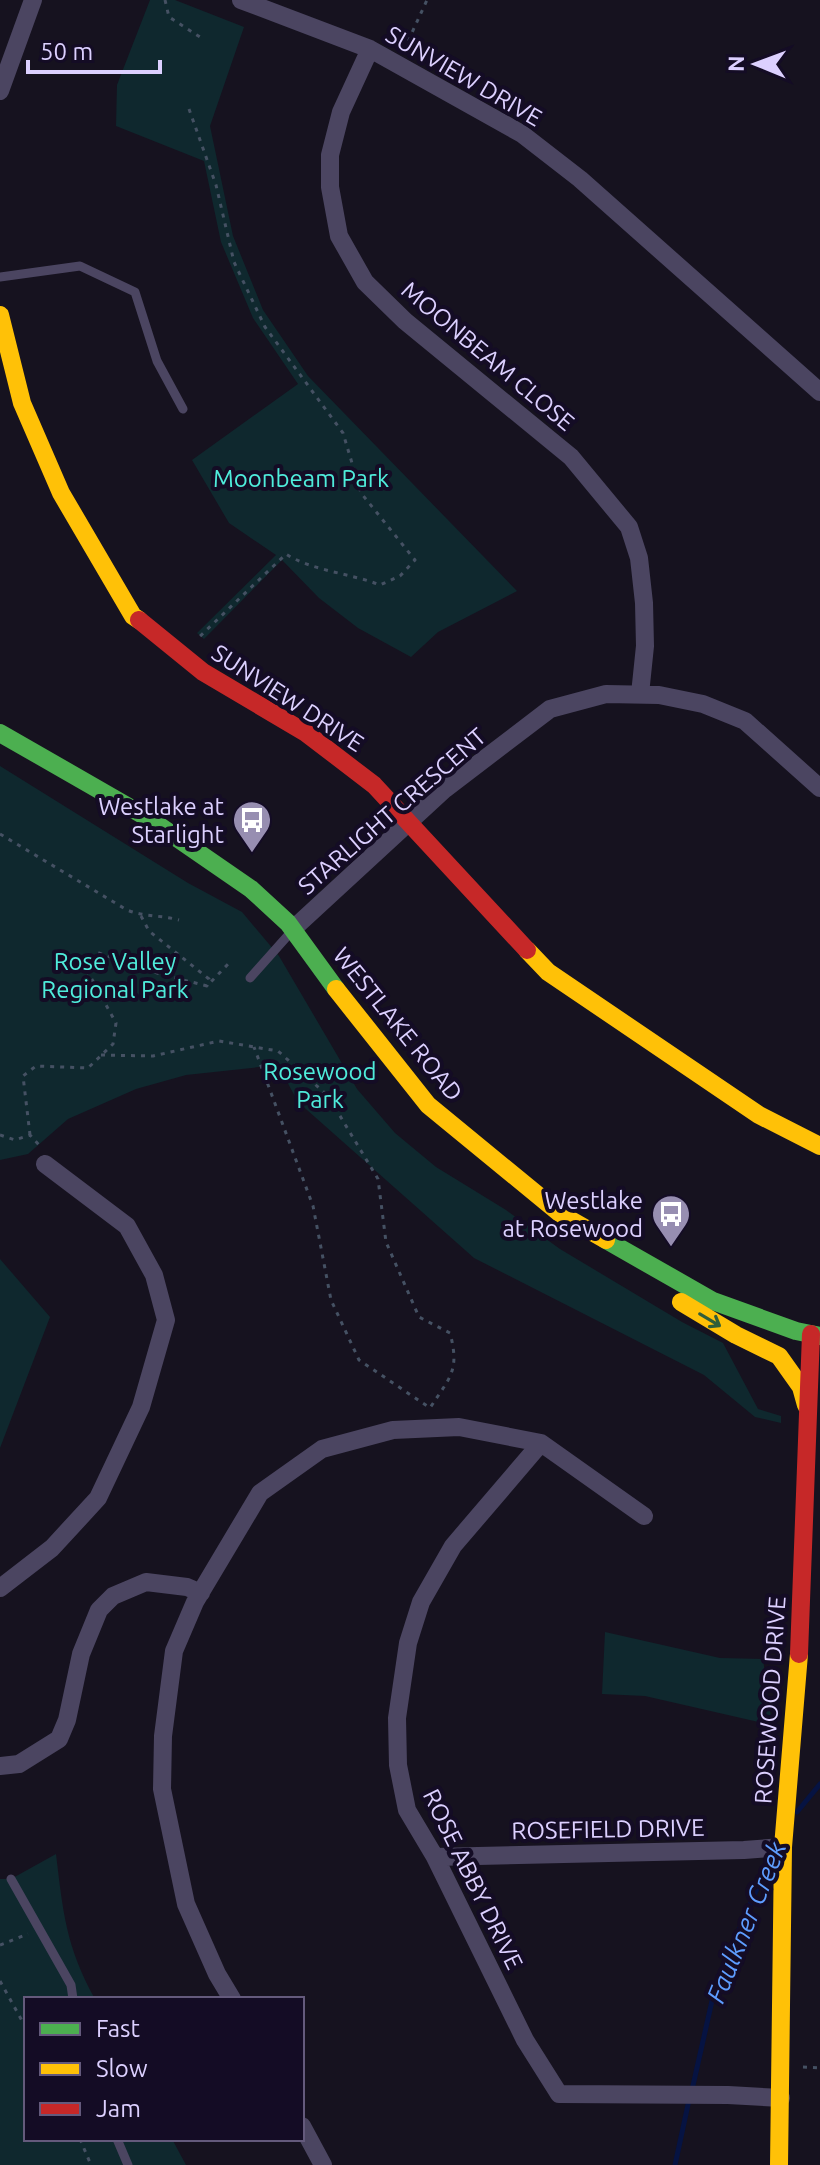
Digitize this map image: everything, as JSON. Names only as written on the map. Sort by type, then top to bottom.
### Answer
[{"type":"street","points":[[0,91],[33,0]]},
{"type":"street","name":"SUNVIEW DRIVE","points":[[241,0],[370,49],[522,134],[580,179],[820,392]]},
{"type":"street","name":"MOONBEAM CLOSE","points":[[370,49],[341,112],[330,155],[330,187],[339,236],[365,282],[405,321],[571,457],[629,527],[639,558],[644,603],[645,646],[640,694]]},
{"type":"street","name":"SUNVIEW DRIVE","points":[[0,315],[22,403],[61,493],[133,616],[203,672],[306,733],[374,785],[548,972],[759,1115],[820,1146]]},
{"type":"street","name":"STARLIGHT CRESCENT","points":[[293,929],[445,789],[550,709],[606,694],[659,695],[703,704],[745,721],[820,788]]},
{"type":"street","name":"WESTLAKE ROAD","points":[[0,733],[148,818],[251,889],[293,929],[340,995],[428,1105],[562,1215],[713,1301],[796,1331],[816,1335]]},
{"type":"street","points":[[0,1588],[52,1548],[98,1498],[141,1407],[166,1320],[154,1275],[127,1226],[45,1164]]},
{"type":"street","points":[[629,1253],[681,1302],[779,1356],[801,1387],[808,1415]]},
{"type":"street","name":"ROSEWOOD DRIVE","points":[[779,2165],[783,1847],[801,1623],[808,1415],[816,1335]]},
{"type":"street","points":[[231,1997],[217,1974],[186,1904],[162,1789],[163,1736],[174,1651],[201,1593],[260,1493],[322,1449],[393,1430],[459,1427],[541,1443],[644,1516]]},
{"type":"street","name":"ROSE ABBY DRIVE","points":[[541,1443],[453,1546],[421,1602],[408,1643],[397,1718],[398,1765],[407,1810],[435,1857],[525,2040],[559,2094],[781,2098]]},
{"type":"street","points":[[803,1561],[820,1507]]},
{"type":"street","points":[[0,1766],[19,1764],[59,1739],[67,1720],[81,1654],[99,1610],[113,1596],[146,1582],[187,1587],[201,1593]]},
{"type":"street","name":"ROSEFIELD DRIVE","points":[[435,1857],[783,1847]]},
{"type":"street","points":[[304,2130],[323,2165]]},
{"type":"lane","points":[[0,277],[80,266],[135,292],[157,361],[183,409]]},
{"type":"lane","points":[[250,978],[293,929]]},
{"type":"lane","points":[[11,1879],[71,1985],[73,1997]]},
{"type":"lane","points":[[118,2141],[128,2165]]},
{"type":"path","points":[[165,0],[169,17],[200,37],[200,42]]},
{"type":"path","points":[[397,64],[427,0]]},
{"type":"path","points":[[181,655],[286,554],[300,563],[354,575],[380,585],[400,576],[415,560],[361,493],[343,433],[265,327],[234,262],[216,185],[189,109]]},
{"type":"path","points":[[0,834],[141,916],[149,931],[209,979],[207,986]]},
{"type":"path","points":[[141,916],[161,915],[179,920]]},
{"type":"path","points":[[45,1164],[43,1150],[30,1135],[23,1076],[36,1066],[88,1068],[113,1044],[116,1023],[84,965],[96,952],[207,986]]},
{"type":"path","points":[[207,986],[230,962]]},
{"type":"path","points":[[101,1055],[153,1056],[219,1041],[278,1051],[328,1096],[378,1179],[386,1242],[419,1317],[450,1333],[455,1353],[453,1373],[430,1408],[359,1360],[331,1300],[313,1206],[254,1047]]},
{"type":"path","points":[[0,1135],[15,1140],[30,1135]]},
{"type":"path","points":[[0,1945],[39,1930]]},
{"type":"path","points":[[0,1981],[24,2024]]},
{"type":"path","points":[[803,2067],[820,2068]]},
{"type":"path","points":[[81,2141],[91,2165]]},
{"type":"green space","name":"Moonbeam Park","points":[[150,0],[175,0],[244,27],[210,126],[233,236],[263,310],[308,376],[517,591],[438,632],[411,657],[358,628],[319,598],[282,560],[204,639],[197,633],[276,555],[229,523],[192,460],[298,384],[253,318],[221,242],[204,161],[116,126],[117,85]]},
{"type":"green space","name":"Rose Valley Regional Park","points":[[0,766],[188,883],[242,912],[279,956],[357,1089],[395,1133],[436,1167],[506,1210],[560,1249],[723,1343],[758,1409],[781,1416],[781,1423],[755,1417],[704,1375],[474,1258],[298,1102],[278,1065],[186,1075],[136,1089],[68,1119],[28,1154],[0,1160]]},
{"type":"green space","points":[[0,1259],[50,1317],[0,1448]]},
{"type":"green space","points":[[605,1632],[720,1658],[763,1659],[772,1725],[645,1696],[602,1694]]},
{"type":"green space","points":[[56,1854],[72,1946],[94,1997],[24,1997],[24,2141],[173,2141],[186,2165],[0,2165],[0,1879],[11,1879]]},
{"type":"waterway","name":"Faulkner Creek","points":[[797,1812],[820,1784]]},
{"type":"waterway","name":"Faulkner Creek","points":[[692,2090],[716,1983],[772,1854]]},
{"type":"waterway","name":"Faulkner Creek","points":[[675,2165],[689,2100]]},
{"type":"traffic: fast","points":[[0,733],[148,818],[251,889],[288,923],[336,989]]},
{"type":"traffic: fast","points":[[606,1240],[713,1301],[796,1331],[820,1336]]},
{"type":"traffic: slow","points":[[0,315],[22,403],[61,493],[133,616],[139,620]]},
{"type":"traffic: slow","points":[[527,950],[548,972],[759,1115],[820,1146]]},
{"type":"traffic: slow","points":[[336,989],[428,1105],[562,1215],[606,1240]]},
{"type":"traffic: slow","points":[[681,1302],[779,1356],[801,1387],[806,1405]]},
{"type":"traffic: slow","points":[[779,2165],[783,1847],[799,1654]]},
{"type":"traffic: jam","points":[[139,620],[203,672],[306,733],[374,785],[527,950]]},
{"type":"traffic: jam","points":[[799,1654],[811,1334]]},
{"type":"place","name":"Westlake at Starlight","points":[[252,854]]},
{"type":"place","name":"Westlake at Rosewood","points":[[671,1248]]},
{"type":"park label","name":"Rosewood Park","points":[[320,1085]]}]
